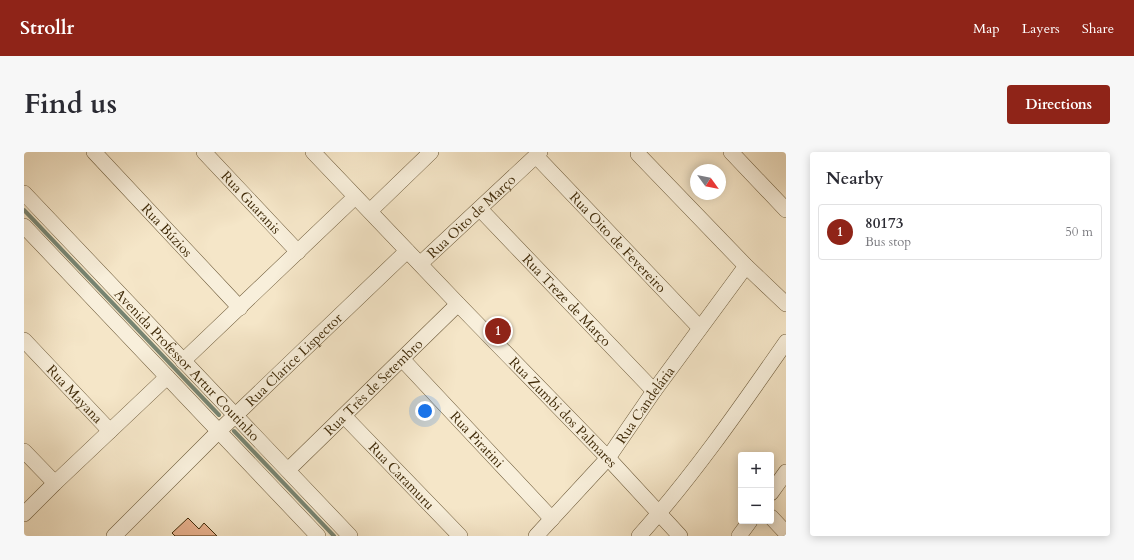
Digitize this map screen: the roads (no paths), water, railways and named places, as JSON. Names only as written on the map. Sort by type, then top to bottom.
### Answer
[{"type":"street","name":"Rua Búzios","points":[[94,152],[240,308]]},
{"type":"street","name":"Rua Guaranis","points":[[204,152],[298,252]]},
{"type":"street","points":[[370,211],[431,152]]},
{"type":"street","points":[[730,152],[786,210]]},
{"type":"street","name":"Rua Zumbi dos Palmares","points":[[319,154],[355,197],[608,458],[680,536]]},
{"type":"street","name":"Rua Oito de Março","points":[[420,264],[538,154]]},
{"type":"street","name":"Rua Oito de Fevereiro","points":[[538,154],[700,328]]},
{"type":"street","points":[[638,154],[746,266],[786,304]]},
{"type":"street","name":"Avenida Professor Artur Coutinho","points":[[24,194],[350,536]]},
{"type":"street","points":[[183,361],[355,197]]},
{"type":"street","name":"Rua Treze de Março","points":[[480,209],[654,391]]},
{"type":"street","name":"Avenida Professor Artur Coutinho","points":[[24,226],[318,536]]},
{"type":"street","name":"Rua Clarice Lispector","points":[[114,536],[219,431],[407,251]]},
{"type":"street","name":"Rua Candelária","points":[[536,536],[608,458],[654,391],[746,266]]},
{"type":"street","name":"Rua Três de Setembro","points":[[288,470],[458,304]]},
{"type":"street","name":"Rua Mayana","points":[[24,340],[110,431]]},
{"type":"street","points":[[639,536],[659,514],[740,408],[786,342]]},
{"type":"street","name":"Rua Piratini","points":[[402,359],[552,519]]},
{"type":"street","points":[[24,514],[167,376]]},
{"type":"street","name":"Rua Caramuru","points":[[344,416],[460,536]]},
{"type":"street","points":[[24,451],[55,483]]},
{"type":"street","points":[[774,489],[786,472]]},
{"type":"street","points":[[774,520],[786,533]]},
{"type":"street","points":[[739,536],[748,524]]},
{"type":"waterway","points":[[24,210],[219,415]]},
{"type":"waterway","points":[[234,431],[334,536]]},
{"type":"place","name":"80173","points":[[498,331]]}]
